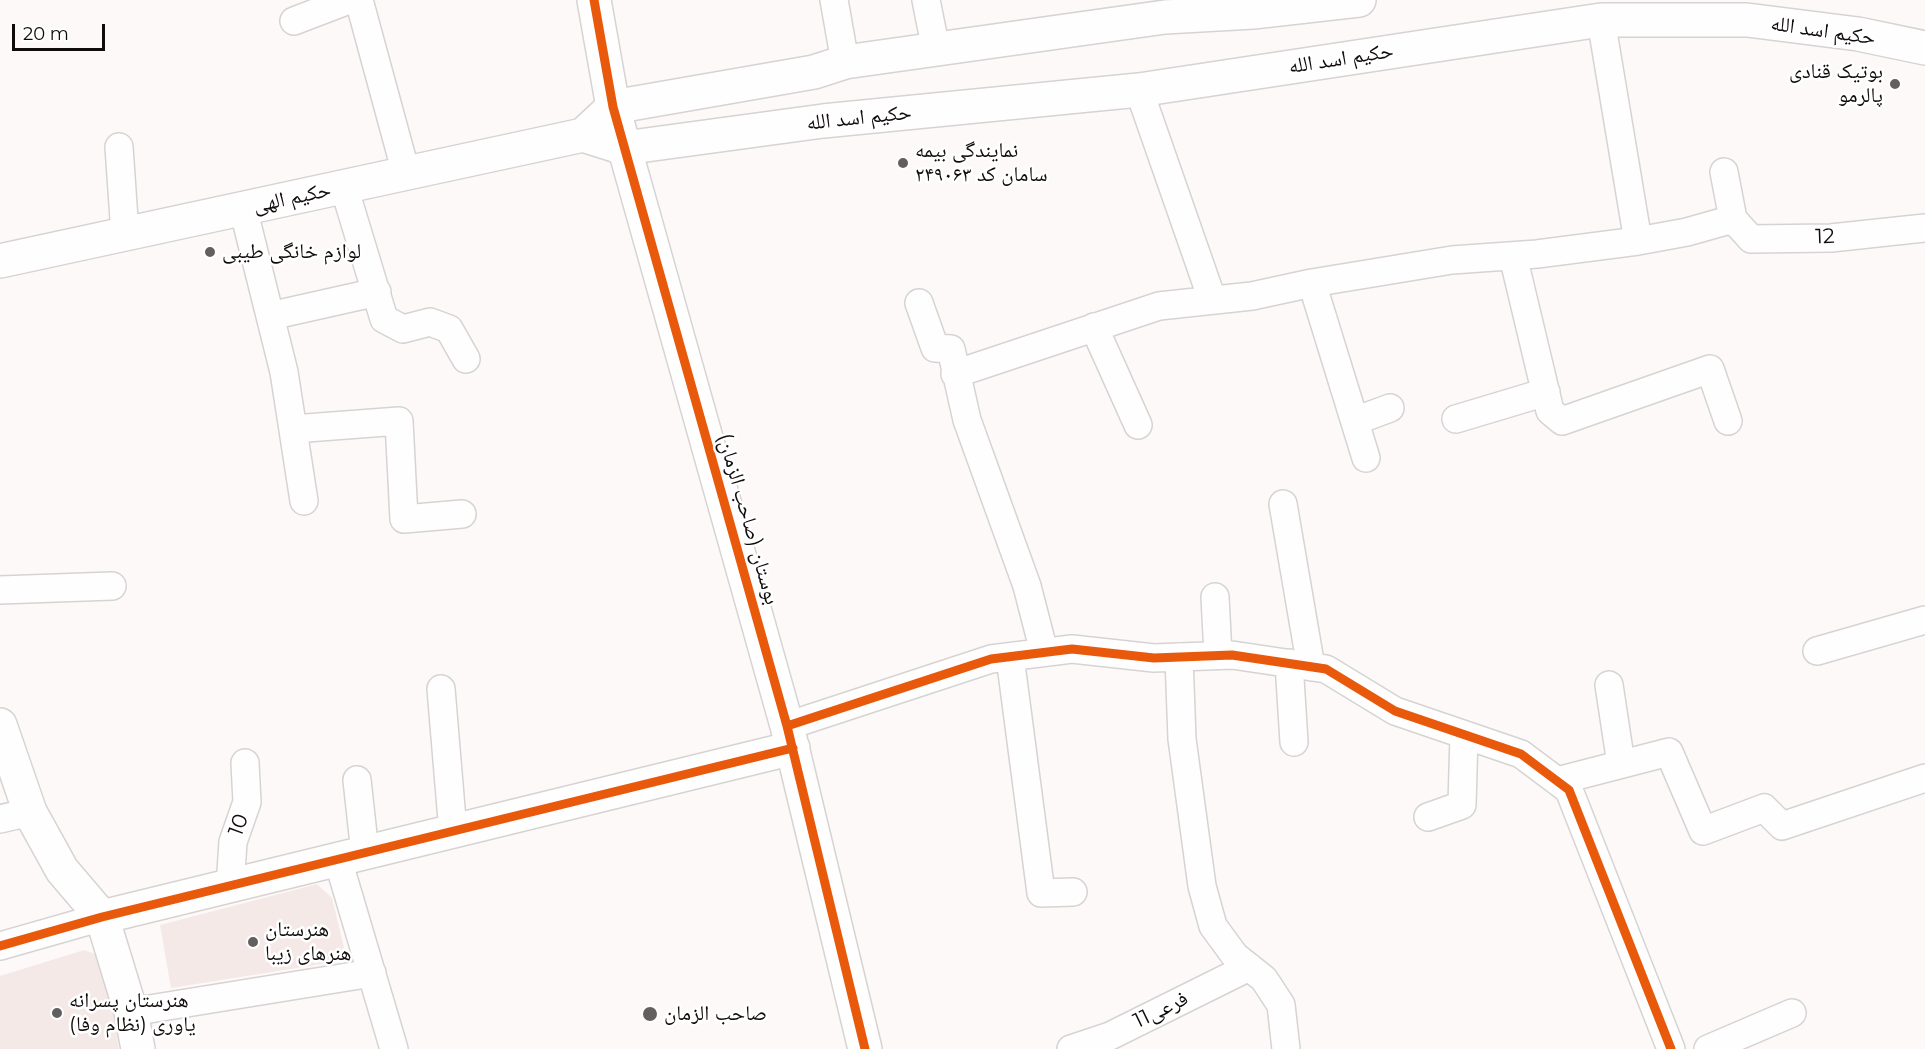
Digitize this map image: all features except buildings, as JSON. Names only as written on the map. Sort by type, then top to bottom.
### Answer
[{"type":"main road","name":"بوستان (صاحب الزمان)","points":[[594,0],[613,107],[790,737],[865,1049]]},
{"type":"main road","points":[[583,135],[613,107],[814,72],[845,62],[936,50],[1169,9],[1359,0]]},
{"type":"main road","name":"حکیم اسد الله","points":[[583,135],[624,148],[823,120],[1139,90],[1601,20],[1747,20],[1858,34],[1925,48]]},
{"type":"main road","points":[[814,72],[823,120]]},
{"type":"main road","name":"حکیم الهی","points":[[0,261],[583,135]]},
{"type":"main road","points":[[0,725],[15,815],[102,917],[131,1012],[138,1049]]},
{"type":"main road","points":[[102,917],[453,832],[790,737]]},
{"type":"street","points":[[294,21],[349,0]]},
{"type":"street","points":[[358,0],[406,173]]},
{"type":"street","points":[[834,0],[845,62]]},
{"type":"street","points":[[926,0],[936,50]]},
{"type":"street","points":[[1601,20],[1638,241]]},
{"type":"street","points":[[1139,90],[1212,299]]},
{"type":"street","points":[[119,147],[125,234]]},
{"type":"street","points":[[955,374],[1159,306],[1252,296],[1312,283],[1452,260],[1513,256],[1638,241],[1688,232],[1733,219],[1724,172]]},
{"type":"street","points":[[344,187],[384,319],[403,329],[430,322],[449,329],[466,359]]},
{"type":"street","points":[[243,208],[284,372],[304,501]]},
{"type":"street","name":"12","points":[[1733,219],[1751,239],[1831,238],[1925,228]]},
{"type":"street","points":[[1513,256],[1550,411],[1562,420],[1710,369],[1728,421]]},
{"type":"street","points":[[1312,283],[1366,458]]},
{"type":"street","points":[[270,316],[377,292]]},
{"type":"street","points":[[919,303],[935,348],[951,349],[967,420],[1027,586],[1044,652]]},
{"type":"street","points":[[1094,327],[1138,425]]},
{"type":"street","points":[[1456,419],[1546,392]]},
{"type":"street","points":[[1355,421],[1390,408]]},
{"type":"street","points":[[293,429],[399,421],[404,519],[462,514]]},
{"type":"street","points":[[1283,504],[1300,665],[1294,742]]},
{"type":"street","points":[[0,590],[111,586]]},
{"type":"street","points":[[1215,597],[1218,655]]},
{"type":"street","points":[[1817,651],[1925,620]]},
{"type":"street","points":[[790,737],[991,660],[1044,652],[1072,649],[1154,658],[1218,655],[1326,669],[1395,711],[1521,754],[1569,790],[1671,1049]]},
{"type":"street","points":[[1010,657],[1041,893],[1073,892]]},
{"type":"street","points":[[1179,657],[1182,739],[1202,886],[1213,926],[1235,956],[1264,979],[1281,1005],[1286,1049]]},
{"type":"street","points":[[1609,685],[1621,764]]},
{"type":"street","points":[[441,689],[453,832]]},
{"type":"street","points":[[1428,817],[1462,805],[1464,735]]},
{"type":"street","points":[[1557,781],[1669,752],[1703,831],[1764,808],[1782,826],[1925,778]]},
{"type":"street","name":"10","points":[[230,887],[232,842],[247,802],[245,763]]},
{"type":"street","points":[[357,780],[352,857],[372,973],[393,1049]]},
{"type":"street","points":[[0,946],[102,917]]},
{"type":"street","name":"فرعی11","points":[[1071,1049],[1110,1036],[1249,967]]},
{"type":"street","points":[[131,1012],[372,973]]},
{"type":"street","points":[[1708,1049],[1792,1013]]},
{"type":"shaded area","name":"هنرستان هنرهای زیبا","points":[[317,884],[332,898],[347,960],[171,988],[160,925]]},
{"type":"shaded area","name":"هنرستان پسرانه یاوری (نظام وفا)","points":[[84,950],[104,957],[119,1049],[0,1049],[0,976]]},
{"type":"cycle path","points":[[594,0],[613,107],[787,726],[865,1049]]},
{"type":"cycle path","points":[[787,726],[991,659],[1072,649],[1154,658],[1232,655],[1326,669],[1395,711],[1521,754],[1569,790],[1671,1049]]},
{"type":"cycle path","points":[[0,946],[102,917],[793,748]]},
{"type":"place","name":"بوتیک قنادی پالرمو","points":[[1895,84]]},
{"type":"place","name":"نمایندگی بیمه سامان کد ۲۴۹۰۶۳","points":[[903,163]]},
{"type":"place","name":"لوازم خانگی طیبی","points":[[210,252]]},
{"type":"place","name":"هنرستان هنرهای زیبا","points":[[253,942]]},
{"type":"place","name":"هنرستان پسرانه یاوری (نظام وفا)","points":[[57,1013]]},
{"type":"place","name":"صاحب الزمان","points":[[650,1014]]}]
